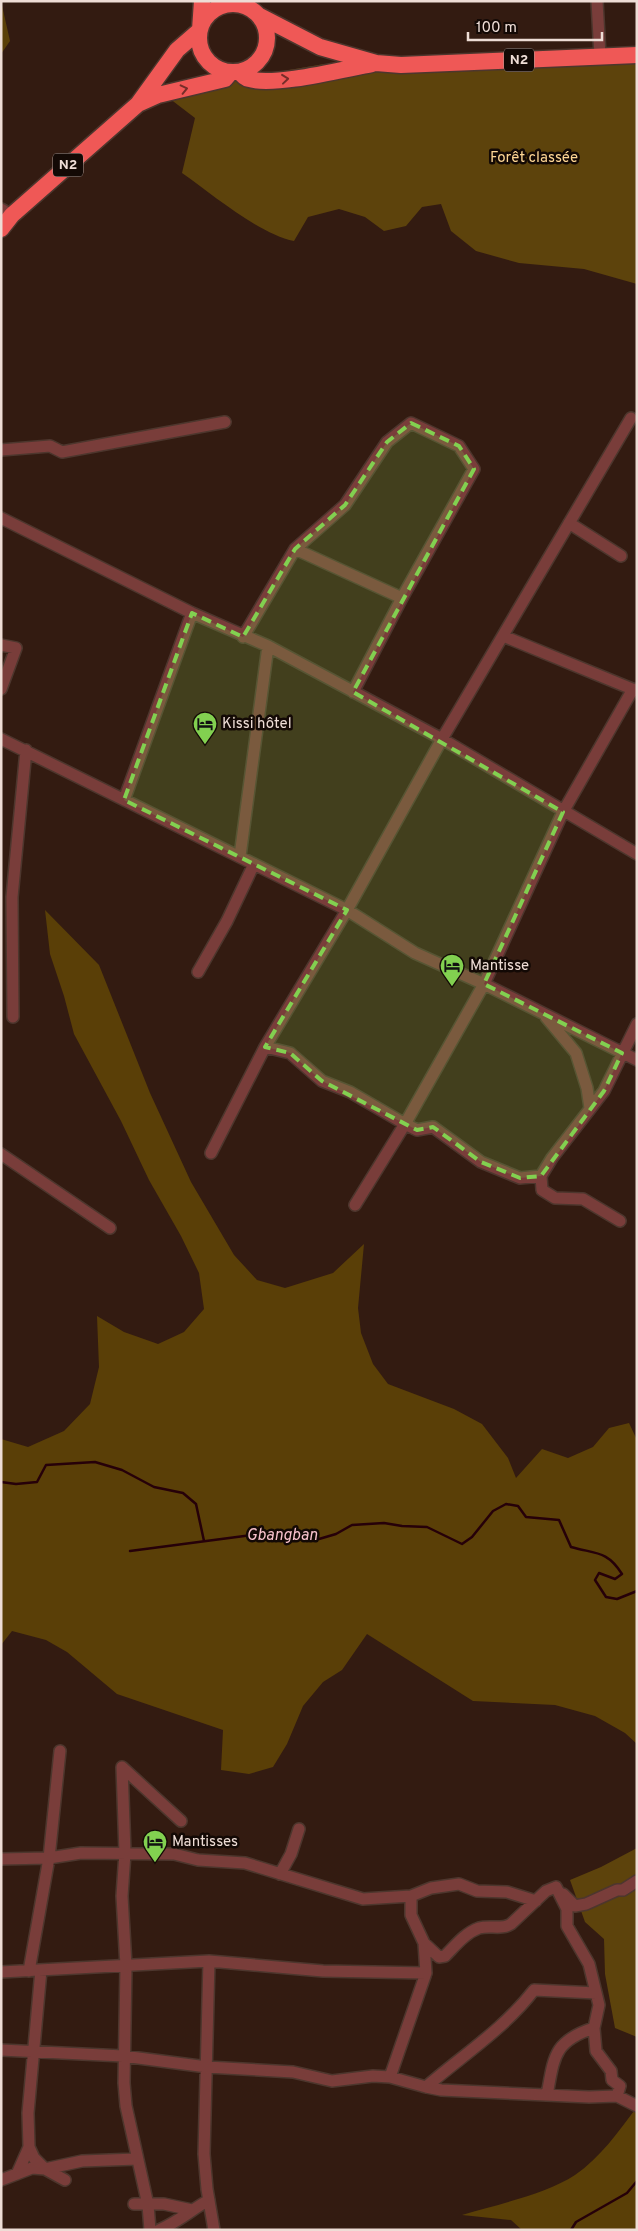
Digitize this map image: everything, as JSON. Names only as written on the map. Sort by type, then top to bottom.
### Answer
[{"type":"highway","points":[[200,30],[210,13],[219,8],[238,5],[250,8],[264,24],[266,44],[257,62],[235,72],[222,70],[206,59],[200,45],[200,30],[202,1]]},
{"type":"highway","name":"N2","points":[[250,8],[320,47],[376,63],[401,65],[637,55]]},
{"type":"highway","name":"N2","points":[[1,228],[7,212],[138,104],[177,50],[200,30]]},
{"type":"highway","name":"N2","points":[[138,104],[158,95],[225,80],[235,72],[250,80],[267,80],[306,76],[376,63]]},
{"type":"street","points":[[597,1],[600,56]]},
{"type":"street","points":[[211,1153],[265,1047],[347,910],[442,739],[631,418]]},
{"type":"street","points":[[1,450],[50,446],[62,452],[225,422]]},
{"type":"street","points":[[243,637],[295,549],[345,505],[387,442],[411,424],[459,446],[474,470],[402,598],[353,692]]},
{"type":"street","points":[[1,518],[192,613],[243,637],[268,646],[442,739],[637,854]]},
{"type":"street","points":[[569,523],[622,556]]},
{"type":"street","points":[[295,549],[402,598]]},
{"type":"street","points":[[124,800],[192,613]]},
{"type":"street","points":[[355,1205],[484,984],[563,812],[635,690],[503,636]]},
{"type":"street","points":[[1,645],[16,648],[1,689]]},
{"type":"street","points":[[240,856],[268,646]]},
{"type":"street","points":[[1,739],[347,910],[416,953],[484,984],[637,1060]]},
{"type":"street","points":[[13,1017],[12,897],[26,750]]},
{"type":"street","points":[[198,972],[227,921],[254,864]]},
{"type":"street","points":[[543,1014],[576,1053],[587,1088],[590,1108]]},
{"type":"street","points":[[620,1221],[583,1199],[555,1198],[542,1190],[541,1176],[552,1158],[604,1090],[637,1024]]},
{"type":"street","points":[[265,1047],[290,1053],[322,1081],[350,1092],[404,1124],[417,1130],[433,1128],[481,1162],[520,1178],[541,1176]]},
{"type":"street","points":[[1,1154],[110,1228]]},
{"type":"street","points":[[60,1751],[35,1971],[34,2053],[28,2113],[29,2148],[34,2158],[45,2169],[65,2180]]},
{"type":"street","points":[[150,2230],[148,2205],[126,2106],[123,2056],[126,1966],[122,1896],[125,1853],[122,1767],[181,1821]]},
{"type":"street","points":[[280,1874],[291,1854],[299,1829]]},
{"type":"street","points":[[1,1860],[48,1858],[81,1853],[174,1854],[198,1860],[245,1863],[363,1899],[411,1896],[431,1888],[458,1884],[477,1891],[507,1892],[536,1901]]},
{"type":"street","points":[[556,1887],[575,1906],[586,1904],[617,1890],[623,1890],[637,1881]]},
{"type":"street","points":[[411,1896],[411,1916],[424,1943],[439,1957],[445,1956],[462,1938],[480,1928],[507,1926],[546,1891],[556,1887]]},
{"type":"street","points":[[556,1887],[567,1909],[567,1926],[589,1964],[599,2005],[594,2028],[596,2051],[611,2071],[612,2080],[620,2086],[617,2096]]},
{"type":"street","points":[[390,2076],[426,1973],[424,1943]]},
{"type":"street","points":[[210,1961],[204,2154],[214,2230]]},
{"type":"street","points":[[1,1972],[210,1961],[323,1970],[426,1973]]},
{"type":"street","points":[[426,2088],[454,2063],[493,2034],[505,2020],[516,2013],[534,1990],[596,1993]]},
{"type":"street","points":[[546,2095],[554,2055],[569,2039],[594,2028]]},
{"type":"street","points":[[1,2050],[123,2056],[207,2067],[293,2072],[332,2081],[390,2076],[426,2088],[546,2095],[617,2096],[637,2106]]},
{"type":"street","points":[[17,2174],[29,2148]]},
{"type":"street","points":[[1,2180],[32,2168],[45,2169],[70,2162],[137,2159]]},
{"type":"street","points":[[159,2230],[178,2221],[209,2200]]},
{"type":"street","points":[[134,2204],[164,2204],[192,2210]]},
{"type":"highlighted area","points":[[411,423],[459,446],[474,469],[353,692],[563,812],[484,984],[622,1053],[604,1091],[541,1176],[520,1178],[481,1162],[433,1127],[417,1130],[322,1081],[290,1053],[265,1047],[347,910],[124,800],[192,613],[243,637],[295,549],[345,505],[387,442]]},
{"type":"shaded area","points":[[1,1],[10,41],[1,54]]},
{"type":"shaded area","points":[[45,910],[99,965],[150,1093],[191,1182],[234,1255],[257,1280],[285,1288],[333,1273],[364,1244],[358,1308],[361,1333],[373,1364],[388,1384],[454,1409],[482,1424],[508,1458],[516,1478],[542,1449],[568,1458],[593,1447],[609,1428],[629,1423],[637,1440],[637,1744],[625,1733],[595,1716],[555,1705],[473,1701],[367,1634],[342,1670],[323,1682],[303,1706],[287,1744],[273,1767],[249,1774],[221,1770],[223,1730],[117,1694],[67,1652],[46,1640],[12,1631],[1,1645],[1,1439],[28,1447],[64,1431],[90,1404],[99,1367],[97,1316],[124,1332],[158,1344],[184,1332],[204,1309],[199,1273],[74,1034],[50,954]]},
{"type":"shaded area","points":[[637,2107],[637,2230],[522,2230],[511,2220],[462,2215],[550,2188],[575,2175],[593,2161]]},
{"type":"green space","name":"Forêt classée","points":[[637,48],[637,284],[584,269],[519,263],[476,251],[451,231],[441,204],[422,207],[406,226],[384,231],[365,217],[339,209],[308,217],[294,241],[280,237],[251,222],[182,173],[195,118],[161,92],[324,64],[367,66]]},
{"type":"green space","points":[[637,1848],[637,2037],[615,2028],[605,1974],[604,1939],[585,1922],[570,1880],[601,1867]]},
{"type":"waterway","points":[[1,1482],[16,1484],[37,1482],[46,1465],[95,1462],[122,1470],[154,1487],[183,1493],[196,1504],[204,1541]]},
{"type":"waterway","name":"Gbangban","points":[[130,1551],[252,1535],[319,1539],[336,1534],[352,1525],[384,1523],[427,1527],[462,1544],[472,1537],[493,1511],[506,1504],[518,1506],[526,1517],[559,1520],[571,1547],[600,1554],[611,1561],[622,1574],[615,1579],[599,1573],[595,1580],[606,1597],[617,1599],[637,1591]]},
{"type":"waterway","points":[[571,2230],[576,2222],[627,2193],[637,2181]]},
{"type":"place","name":"Kissi hôtel","points":[[205,745]]},
{"type":"place","name":"Mantisse","points":[[452,987]]},
{"type":"place","name":"Mantisses","points":[[155,1863]]}]
